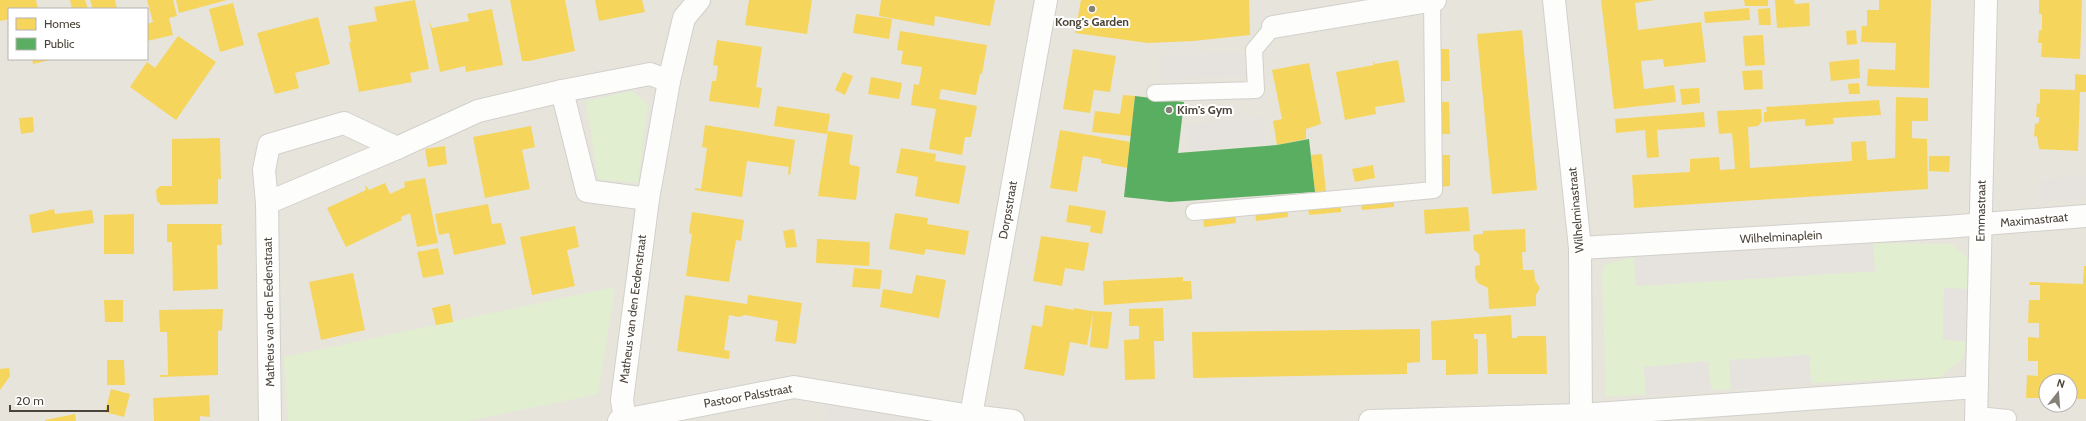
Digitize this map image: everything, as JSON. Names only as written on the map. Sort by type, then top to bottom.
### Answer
[{"type":"street","name":"Matheus van den Eedenstraat","points":[[622,420],[622,400],[648,199],[669,81],[684,18],[699,0]]},
{"type":"street","name":"Dorpsstraat","points":[[971,419],[1046,0]]},
{"type":"street","points":[[1273,27],[1434,0]]},
{"type":"street","name":"Wilhelminastraat","points":[[1554,0],[1580,248],[1581,418]]},
{"type":"street","name":"Emmastraat","points":[[1977,418],[1986,0]]},
{"type":"street","points":[[267,203],[397,148],[478,111],[562,91],[650,74],[669,81]]},
{"type":"street","points":[[562,91],[587,191],[648,199]]},
{"type":"street","name":"Matheus van den Eedenstraat","points":[[270,421],[267,203],[264,170],[269,145],[344,123],[397,148]]},
{"type":"street","name":"Maximastraat","points":[[1981,225],[2086,216]]},
{"type":"street","name":"Wilhelminaplein","points":[[1580,248],[1981,225]]},
{"type":"street","name":"Pastoor Palsstraat","points":[[622,420],[794,387],[971,419],[1013,421]]},
{"type":"street","points":[[1370,421],[1581,418],[1977,387]]},
{"type":"lane","points":[[1194,212],[1434,190],[1434,0]]},
{"type":"lane","points":[[1155,93],[1256,90],[1254,50],[1273,27]]},
{"type":"lane","points":[[1977,418],[2008,418]]},
{"type":"shaded area","points":[[0,0],[2086,0],[2086,421],[0,421]]},
{"type":"shaded area","points":[[1244,53],[1245,77],[1160,79],[1159,56]]},
{"type":"shaded area","points":[[1264,117],[1266,143],[1188,150],[1186,124]]},
{"type":"shaded area","points":[[2086,176],[2086,198],[2039,201],[2038,179]]},
{"type":"shaded area","points":[[1873,243],[1875,271],[1636,286],[1634,257]]},
{"type":"shaded area","points":[[1944,288],[1967,289],[1967,341],[1943,340]]},
{"type":"shaded area","points":[[1809,355],[1811,383],[1731,389],[1729,360]]},
{"type":"shaded area","points":[[1708,361],[1711,390],[1646,395],[1644,367]]},
{"type":"shaded area","points":[[827,405],[919,418],[918,421],[825,421]]},
{"type":"green space","points":[[632,91],[648,104],[638,183],[598,179],[586,101]]},
{"type":"green space","points":[[1873,243],[1951,244],[1967,257],[1967,289],[1944,288],[1943,340],[1967,341],[1963,358],[1940,377],[1811,383],[1809,355],[1729,361],[1731,389],[1711,390],[1708,362],[1644,367],[1646,395],[1606,396],[1602,273],[1604,265],[1634,257],[1636,286],[1875,271]]},
{"type":"green space","points":[[615,287],[598,394],[467,421],[288,421],[284,357]]},
{"type":"building: Homes","points":[[0,0],[36,0],[38,8],[8,8],[8,19],[0,21]]},
{"type":"building: Homes","points":[[70,0],[85,0],[88,8],[72,8]]},
{"type":"building: Homes","points":[[90,0],[115,0],[117,8],[93,8]]},
{"type":"building: Homes","points":[[147,0],[173,0],[177,16],[169,18],[173,35],[148,41],[148,24],[153,22]]},
{"type":"building: Homes","points":[[176,0],[227,0],[179,13]]},
{"type":"building: Homes","points":[[415,0],[429,69],[410,73],[412,82],[359,92],[349,42],[351,42],[348,26],[377,21],[374,7]]},
{"type":"building: Homes","points":[[510,0],[565,0],[575,51],[529,61],[522,61]]},
{"type":"building: Homes","points":[[595,0],[642,0],[645,12],[599,21]]},
{"type":"building: Homes","points":[[749,0],[812,0],[807,34],[745,25]]},
{"type":"building: Homes","points":[[881,0],[995,0],[990,26],[935,16],[934,26],[879,16]]},
{"type":"building: Homes","points":[[1081,0],[1249,0],[1250,35],[1193,41],[1148,43],[1075,33]]},
{"type":"building: Homes","points":[[1601,0],[1655,0],[1635,3],[1638,30],[1701,22],[1706,62],[1664,67],[1663,59],[1641,61],[1644,89],[1674,85],[1676,102],[1614,109]]},
{"type":"building: Homes","points":[[1744,0],[1768,0],[1768,6],[1745,6]]},
{"type":"building: Homes","points":[[1775,0],[1794,0],[1795,4],[1809,3],[1810,26],[1777,28]]},
{"type":"building: Homes","points":[[1879,0],[1931,0],[1929,88],[1867,86],[1868,69],[1895,70],[1896,43],[1861,42],[1862,26],[1867,26],[1867,10],[1879,10]]},
{"type":"building: Homes","points":[[2039,0],[2082,0],[2080,59],[2041,57],[2042,43],[2038,43],[2039,30],[2042,30],[2042,14],[2039,14]]},
{"type":"building: Homes","points":[[233,3],[244,45],[220,52],[209,9]]},
{"type":"building: Homes","points":[[1749,8],[1750,20],[1705,23],[1704,12]]},
{"type":"building: Homes","points":[[1770,8],[1771,25],[1759,25],[1758,9]]},
{"type":"building: Homes","points":[[492,9],[503,65],[466,72],[465,66],[440,72],[429,20],[432,28],[469,21],[467,14]]},
{"type":"building: Homes","points":[[856,14],[892,19],[889,39],[853,33]]},
{"type":"building: Homes","points":[[318,17],[330,64],[295,73],[299,88],[275,94],[257,33]]},
{"type":"building: Homes","points":[[1522,30],[1537,190],[1492,194],[1477,34]]},
{"type":"building: Homes","points":[[1856,30],[1857,44],[1847,45],[1846,31]]},
{"type":"building: Homes","points":[[900,31],[987,45],[982,74],[980,74],[976,95],[941,89],[939,99],[977,106],[971,137],[965,137],[962,155],[929,149],[936,109],[911,105],[914,84],[919,85],[922,67],[901,64],[903,51],[897,50]]},
{"type":"building: Homes","points":[[1763,35],[1765,65],[1745,66],[1743,36]]},
{"type":"building: Homes","points":[[178,36],[216,62],[176,120],[130,87],[147,62],[155,68]]},
{"type":"building: Homes","points":[[717,40],[762,47],[756,87],[762,88],[759,108],[709,101],[712,81],[716,81],[718,66],[713,65]]},
{"type":"building: Homes","points":[[1073,49],[1116,56],[1110,92],[1094,90],[1090,113],[1063,109]]},
{"type":"building: Homes","points":[[1436,49],[1449,49],[1450,81],[1436,81]]},
{"type":"building: Homes","points":[[1859,59],[1860,78],[1831,81],[1829,62]]},
{"type":"building: Homes","points":[[32,60],[50,60],[33,64]]},
{"type":"building: Homes","points":[[1373,60],[1375,64],[1398,60],[1405,102],[1375,107],[1376,114],[1345,120],[1336,72],[1374,65]]},
{"type":"building: Homes","points":[[1309,63],[1321,124],[1306,129],[1306,139],[1277,145],[1273,121],[1282,119],[1272,70]]},
{"type":"building: Homes","points":[[1762,70],[1763,89],[1744,90],[1742,71]]},
{"type":"building: Homes","points":[[843,72],[853,76],[845,95],[835,90]]},
{"type":"building: Homes","points":[[2075,74],[2086,75],[2086,92],[2080,92],[2078,151],[2039,149],[2037,136],[2034,137],[2035,123],[2038,124],[2039,121],[2039,117],[2036,117],[2037,103],[2040,104],[2040,89],[2075,90]]},
{"type":"building: Homes","points":[[871,77],[902,83],[899,99],[868,94]]},
{"type":"building: Homes","points":[[1859,83],[1860,94],[1849,94],[1848,84]]},
{"type":"building: Homes","points":[[1699,88],[1700,103],[1682,105],[1680,89]]},
{"type":"building: Homes","points":[[1123,95],[1135,96],[1131,136],[1092,132],[1095,111],[1120,114]]},
{"type":"building: Homes","points":[[1896,97],[1928,98],[1928,121],[1912,121],[1912,138],[1927,139],[1928,189],[1634,208],[1632,175],[1690,172],[1690,159],[1719,157],[1720,170],[1735,169],[1732,133],[1719,134],[1717,111],[1761,109],[1762,121],[1758,126],[1748,127],[1750,168],[1852,161],[1851,142],[1866,141],[1867,160],[1895,158]]},
{"type":"building: Homes","points":[[1879,100],[1881,115],[1833,118],[1834,124],[1805,126],[1805,119],[1764,122],[1764,112],[1767,112],[1766,107]]},
{"type":"building: Homes","points":[[1436,102],[1449,102],[1450,134],[1437,134]]},
{"type":"building: Homes","points":[[777,106],[830,114],[827,134],[774,126]]},
{"type":"building: Homes","points":[[1704,112],[1705,127],[1657,130],[1659,157],[1647,158],[1645,130],[1616,133],[1615,119]]},
{"type":"building: Homes","points":[[33,117],[34,132],[21,134],[19,118]]},
{"type":"building: Homes","points":[[705,125],[795,140],[790,175],[788,174],[789,167],[747,161],[742,197],[695,190],[695,188],[701,189],[707,148],[702,147]]},
{"type":"building: Homes","points":[[531,126],[535,147],[522,150],[530,189],[485,198],[473,137]]},
{"type":"building: Homes","points":[[1060,130],[1131,142],[1128,168],[1101,163],[1101,159],[1083,156],[1077,192],[1050,188]]},
{"type":"building: Homes","points":[[828,131],[853,135],[849,163],[860,167],[856,200],[818,196]]},
{"type":"building: Homes","points":[[220,138],[221,179],[218,179],[218,204],[161,205],[157,201],[156,190],[160,186],[172,186],[172,139]]},
{"type":"building: Homes","points":[[445,146],[447,164],[428,167],[425,149]]},
{"type":"building: Homes","points":[[901,148],[936,154],[935,161],[966,166],[959,204],[915,196],[918,177],[896,173]]},
{"type":"building: Homes","points":[[1322,154],[1326,192],[1315,192],[1311,155]]},
{"type":"building: Homes","points":[[1437,155],[1450,155],[1450,186],[1438,187]]},
{"type":"building: Homes","points":[[1929,156],[1950,156],[1949,172],[1929,171]]},
{"type":"building: Homes","points":[[1373,165],[1375,178],[1355,182],[1352,169]]},
{"type":"building: Homes","points":[[425,178],[438,243],[417,247],[410,213],[401,217],[402,220],[346,247],[327,208],[366,190],[365,186],[369,190],[385,183],[390,194],[405,187],[404,182]]},
{"type":"building: Homes","points":[[1393,194],[1394,207],[1362,210],[1360,198]]},
{"type":"building: Homes","points":[[1340,199],[1341,212],[1309,215],[1307,203]]},
{"type":"building: Homes","points":[[488,204],[492,224],[501,223],[506,244],[454,255],[449,233],[439,235],[435,214]]},
{"type":"building: Homes","points":[[1069,205],[1106,211],[1102,234],[1090,232],[1091,226],[1066,222]]},
{"type":"building: Homes","points":[[1287,205],[1288,217],[1256,221],[1255,209]]},
{"type":"building: Homes","points":[[1468,207],[1470,231],[1425,234],[1424,210]]},
{"type":"building: Homes","points":[[54,209],[55,214],[92,210],[94,223],[32,233],[29,215]]},
{"type":"building: Homes","points":[[1235,211],[1236,223],[1204,227],[1203,214]]},
{"type":"building: Homes","points":[[692,212],[744,220],[741,241],[736,240],[729,282],[686,276],[692,234],[689,233]]},
{"type":"building: Homes","points":[[895,213],[928,218],[927,224],[969,231],[965,255],[926,249],[924,255],[889,249]]},
{"type":"building: Homes","points":[[134,214],[134,254],[104,254],[104,215]]},
{"type":"building: Homes","points":[[167,224],[224,224],[221,225],[222,245],[217,245],[218,289],[173,291],[172,242],[167,242]]},
{"type":"building: Homes","points":[[575,226],[579,247],[567,250],[575,286],[532,295],[520,237]]},
{"type":"building: Homes","points":[[794,229],[797,247],[786,248],[783,231]]},
{"type":"building: Homes","points":[[1525,229],[1526,252],[1522,252],[1523,270],[1534,270],[1535,280],[1540,288],[1536,295],[1536,306],[1489,309],[1488,288],[1478,283],[1475,278],[1475,266],[1480,265],[1479,254],[1474,250],[1473,235],[1483,234],[1483,231]]},
{"type":"building: Homes","points":[[1041,236],[1089,243],[1084,271],[1065,268],[1062,286],[1033,281]]},
{"type":"building: Homes","points":[[817,239],[870,242],[869,266],[816,263]]},
{"type":"building: Homes","points":[[438,248],[444,274],[423,278],[417,252]]},
{"type":"building: Homes","points":[[2084,266],[2086,266],[2086,399],[2078,399],[2078,373],[2038,373],[2038,361],[2028,361],[2028,337],[2039,338],[2039,323],[2028,323],[2029,300],[2040,300],[2040,285],[2029,285],[2030,282],[2083,284]]},
{"type":"building: Homes","points":[[854,268],[882,270],[880,289],[852,287]]},
{"type":"building: Homes","points":[[353,273],[365,330],[321,340],[309,282]]},
{"type":"building: Homes","points":[[916,275],[946,280],[939,318],[880,307],[883,289],[912,294]]},
{"type":"building: Homes","points":[[1183,277],[1183,281],[1191,281],[1192,299],[1104,305],[1103,281]]},
{"type":"building: Homes","points":[[685,295],[747,304],[748,295],[802,303],[796,344],[775,341],[778,321],[745,315],[739,317],[729,315],[724,350],[730,351],[729,359],[677,351]]},
{"type":"building: Homes","points":[[104,300],[123,300],[123,322],[105,322]]},
{"type":"building: Homes","points":[[450,304],[453,322],[436,325],[432,308]]},
{"type":"building: Homes","points":[[1045,305],[1074,310],[1074,308],[1091,311],[1112,312],[1108,349],[1090,347],[1093,313],[1087,345],[1070,342],[1064,376],[1024,369],[1032,325],[1042,327]]},
{"type":"building: Homes","points":[[1163,308],[1164,341],[1154,341],[1155,379],[1125,380],[1124,340],[1139,339],[1139,326],[1129,326],[1129,309]]},
{"type":"building: Homes","points":[[223,309],[222,330],[218,331],[218,375],[160,377],[160,375],[168,375],[167,332],[160,332],[159,310]]},
{"type":"building: Homes","points":[[1511,315],[1512,338],[1517,338],[1517,336],[1546,336],[1547,374],[1488,374],[1486,334],[1474,334],[1474,339],[1478,339],[1478,374],[1446,375],[1446,360],[1432,360],[1431,321]]},
{"type":"building: Homes","points":[[1420,329],[1420,362],[1407,363],[1407,374],[1193,378],[1192,332]]},
{"type":"building: Homes","points":[[107,360],[124,360],[125,385],[107,385]]},
{"type":"building: Homes","points":[[9,368],[10,376],[0,390],[0,369]]},
{"type":"building: Homes","points":[[2027,375],[2038,376],[2038,398],[2026,398]]},
{"type":"building: Homes","points":[[111,389],[130,394],[124,417],[105,412]]},
{"type":"building: Homes","points":[[209,395],[210,417],[200,416],[200,421],[154,421],[153,398]]},
{"type":"building: Homes","points":[[75,414],[76,421],[45,421],[45,420]]},
{"type":"building: Public","points":[[1135,96],[1184,102],[1178,153],[1277,145],[1309,139],[1315,192],[1170,202],[1124,197]]},
{"type":"place","name":"Kong's Garden","points":[[1092,9]]},
{"type":"place","name":"Kim's Gym","points":[[1169,110]]}]
